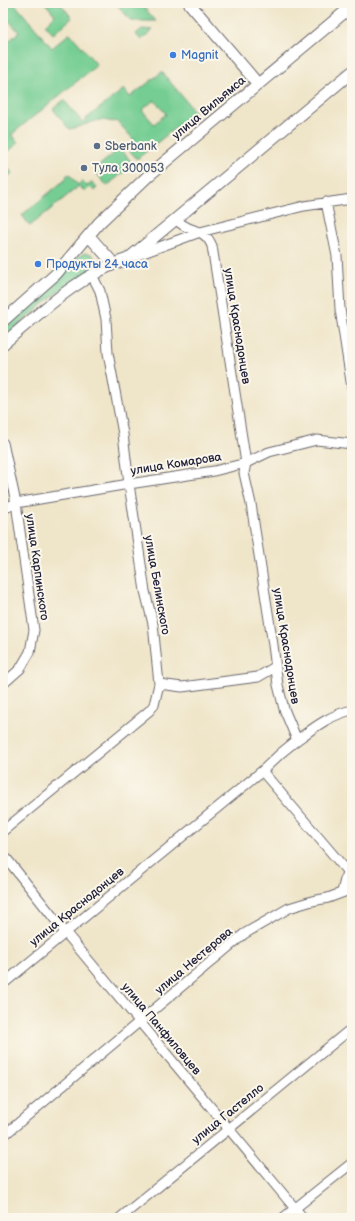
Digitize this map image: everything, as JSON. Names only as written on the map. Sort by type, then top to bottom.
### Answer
[{"type":"street","points":[[190,3],[258,84]]},
{"type":"street","name":"улица Вильямса","points":[[3,321],[56,274],[99,223],[148,176],[352,6]]},
{"type":"street","points":[[128,259],[352,72]]},
{"type":"street","points":[[3,344],[61,296],[113,263],[128,259],[200,232],[304,206],[352,199]]},
{"type":"street","points":[[326,202],[337,256],[340,309],[352,388]]},
{"type":"street","points":[[176,219],[182,226],[200,232]]},
{"type":"street","name":"улица Краснодонцев","points":[[3,984],[262,771],[297,740],[284,709],[278,685],[251,504],[244,473],[246,463],[212,246],[208,238],[200,232]]},
{"type":"street","points":[[89,236],[113,263]]},
{"type":"street","name":"улица Белинского","points":[[3,831],[149,711],[154,705],[159,684],[153,624],[145,591],[128,484],[123,434],[108,353],[106,319],[100,291],[92,275]]},
{"type":"street","name":"улица Комарова","points":[[3,509],[16,503],[214,471],[246,463],[269,452],[317,440],[352,444]]},
{"type":"street","name":"улица Карпинского","points":[[3,443],[16,503],[34,630],[30,652],[20,669],[3,684]]},
{"type":"street","points":[[159,684],[182,687],[258,677],[275,667]]},
{"type":"street","points":[[297,740],[325,719],[340,712],[352,710]]},
{"type":"street","points":[[262,771],[347,871],[342,892]]},
{"type":"street","name":"улица Панфиловцев","points":[[3,854],[65,932],[303,1218]]},
{"type":"street","name":"улица Нестерова","points":[[3,1136],[140,1023],[244,934],[289,908],[328,898],[352,889]]},
{"type":"street","name":"улица Гастелло","points":[[120,1218],[352,1028]]},
{"type":"street","points":[[283,1218],[352,1163]]},
{"type":"green space","points":[[9,3],[14,3],[52,48],[70,33],[97,65],[12,134],[18,143],[3,156],[3,46],[19,32],[3,14],[3,8]]},
{"type":"green space","points":[[45,3],[60,3],[72,18],[53,34],[45,25],[55,15]]},
{"type":"green space","points":[[116,3],[140,3],[156,21],[131,21]]},
{"type":"green space","points":[[142,29],[153,30],[141,40],[136,34]]},
{"type":"green space","points":[[162,72],[195,112],[137,159],[126,147],[134,140],[117,121],[97,121],[69,129],[53,109],[64,100],[82,122],[124,89],[130,97]],"holes":[[[154,100],[166,114],[154,124],[142,110]]]},
{"type":"green space","points":[[120,148],[133,164],[107,186],[94,170]]},
{"type":"green space","points":[[3,162],[12,173],[3,181]]},
{"type":"green space","points":[[69,174],[78,185],[82,181],[87,186],[92,182],[97,188],[94,191],[90,187],[85,192],[79,186],[30,226],[22,215],[67,178],[66,176]]},
{"type":"green space","points":[[86,253],[92,254],[96,259],[95,266],[59,291],[3,338],[3,328],[50,288],[64,274],[76,258]]},
{"type":"place","name":"Magnit","points":[[173,55]]},
{"type":"place","name":"Sberbank","points":[[97,146]]},
{"type":"place","name":"Тула 300053","points":[[84,168]]},
{"type":"place","name":"Продукты 24 часа","points":[[38,264]]}]
